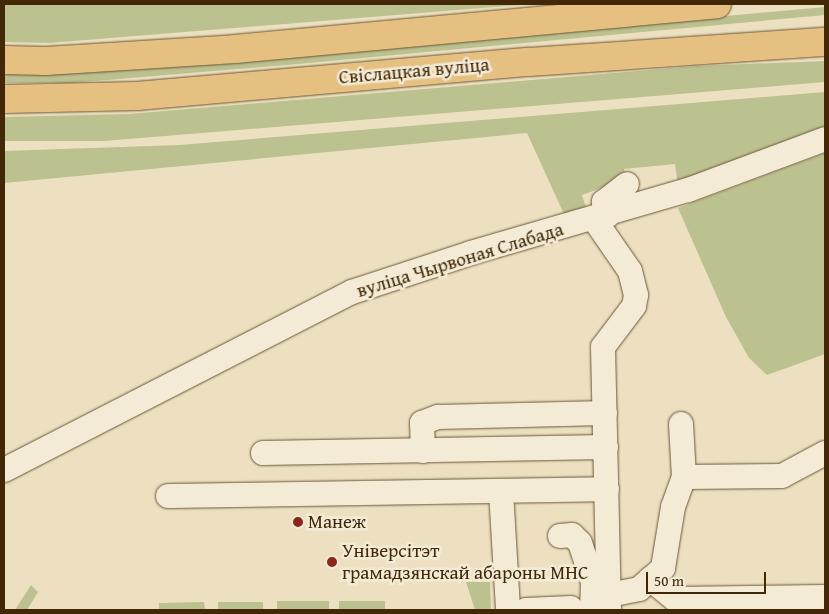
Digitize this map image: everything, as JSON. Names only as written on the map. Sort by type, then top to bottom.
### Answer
[{"type":"main road","name":"Свіслацкая вуліца","points":[[4,60],[46,61],[235,49],[717,4]]},
{"type":"main road","name":"Свіслацкая вуліца","points":[[4,99],[137,96],[529,62],[825,42]]},
{"type":"street","name":"вуліца Чырвоная Слабада","points":[[4,470],[201,366],[306,318],[352,292],[471,252],[601,217],[688,190],[825,139]]},
{"type":"street","points":[[595,606],[607,489],[603,347],[634,306],[636,284],[601,217],[604,202],[627,184]]},
{"type":"street","points":[[423,451],[422,423],[438,417],[605,413]]},
{"type":"street","points":[[526,610],[595,606],[639,589],[663,568],[673,508],[684,478],[681,424]]},
{"type":"street","points":[[263,453],[606,447]]},
{"type":"street","points":[[684,478],[782,476],[825,453]]},
{"type":"street","points":[[168,496],[607,489]]},
{"type":"street","points":[[501,491],[508,610]]},
{"type":"street","points":[[560,536],[572,535],[580,543],[593,582],[595,606]]},
{"type":"street","points":[[650,580],[675,599],[825,597]]},
{"type":"green space","points":[[4,4],[533,4],[49,43],[4,42]]},
{"type":"green space","points":[[825,7],[825,15],[298,64],[71,83],[4,83],[4,73],[449,41]]},
{"type":"green space","points":[[825,61],[825,82],[104,141],[4,141],[4,117],[129,114],[696,66]]},
{"type":"green space","points":[[825,92],[825,132],[678,186],[675,164],[624,169],[626,179],[582,195],[589,217],[568,223],[527,133],[4,183],[4,151],[179,145]]},
{"type":"green space","points":[[825,153],[825,354],[767,375],[749,358],[726,317],[678,208]]},
{"type":"green space","points":[[466,582],[490,582],[491,610],[475,610]]},
{"type":"green space","points":[[31,585],[38,592],[27,610],[15,610]]},
{"type":"green space","points":[[277,601],[329,601],[329,610],[277,610]]},
{"type":"green space","points":[[339,601],[385,601],[385,610],[339,610]]},
{"type":"green space","points":[[204,602],[205,610],[159,610],[159,603]]},
{"type":"green space","points":[[218,602],[263,602],[263,610],[218,610]]},
{"type":"place","name":"Манеж","points":[[298,522]]},
{"type":"place","name":"Універсітэт грамадзянскай абароны МНС","points":[[332,562]]}]
